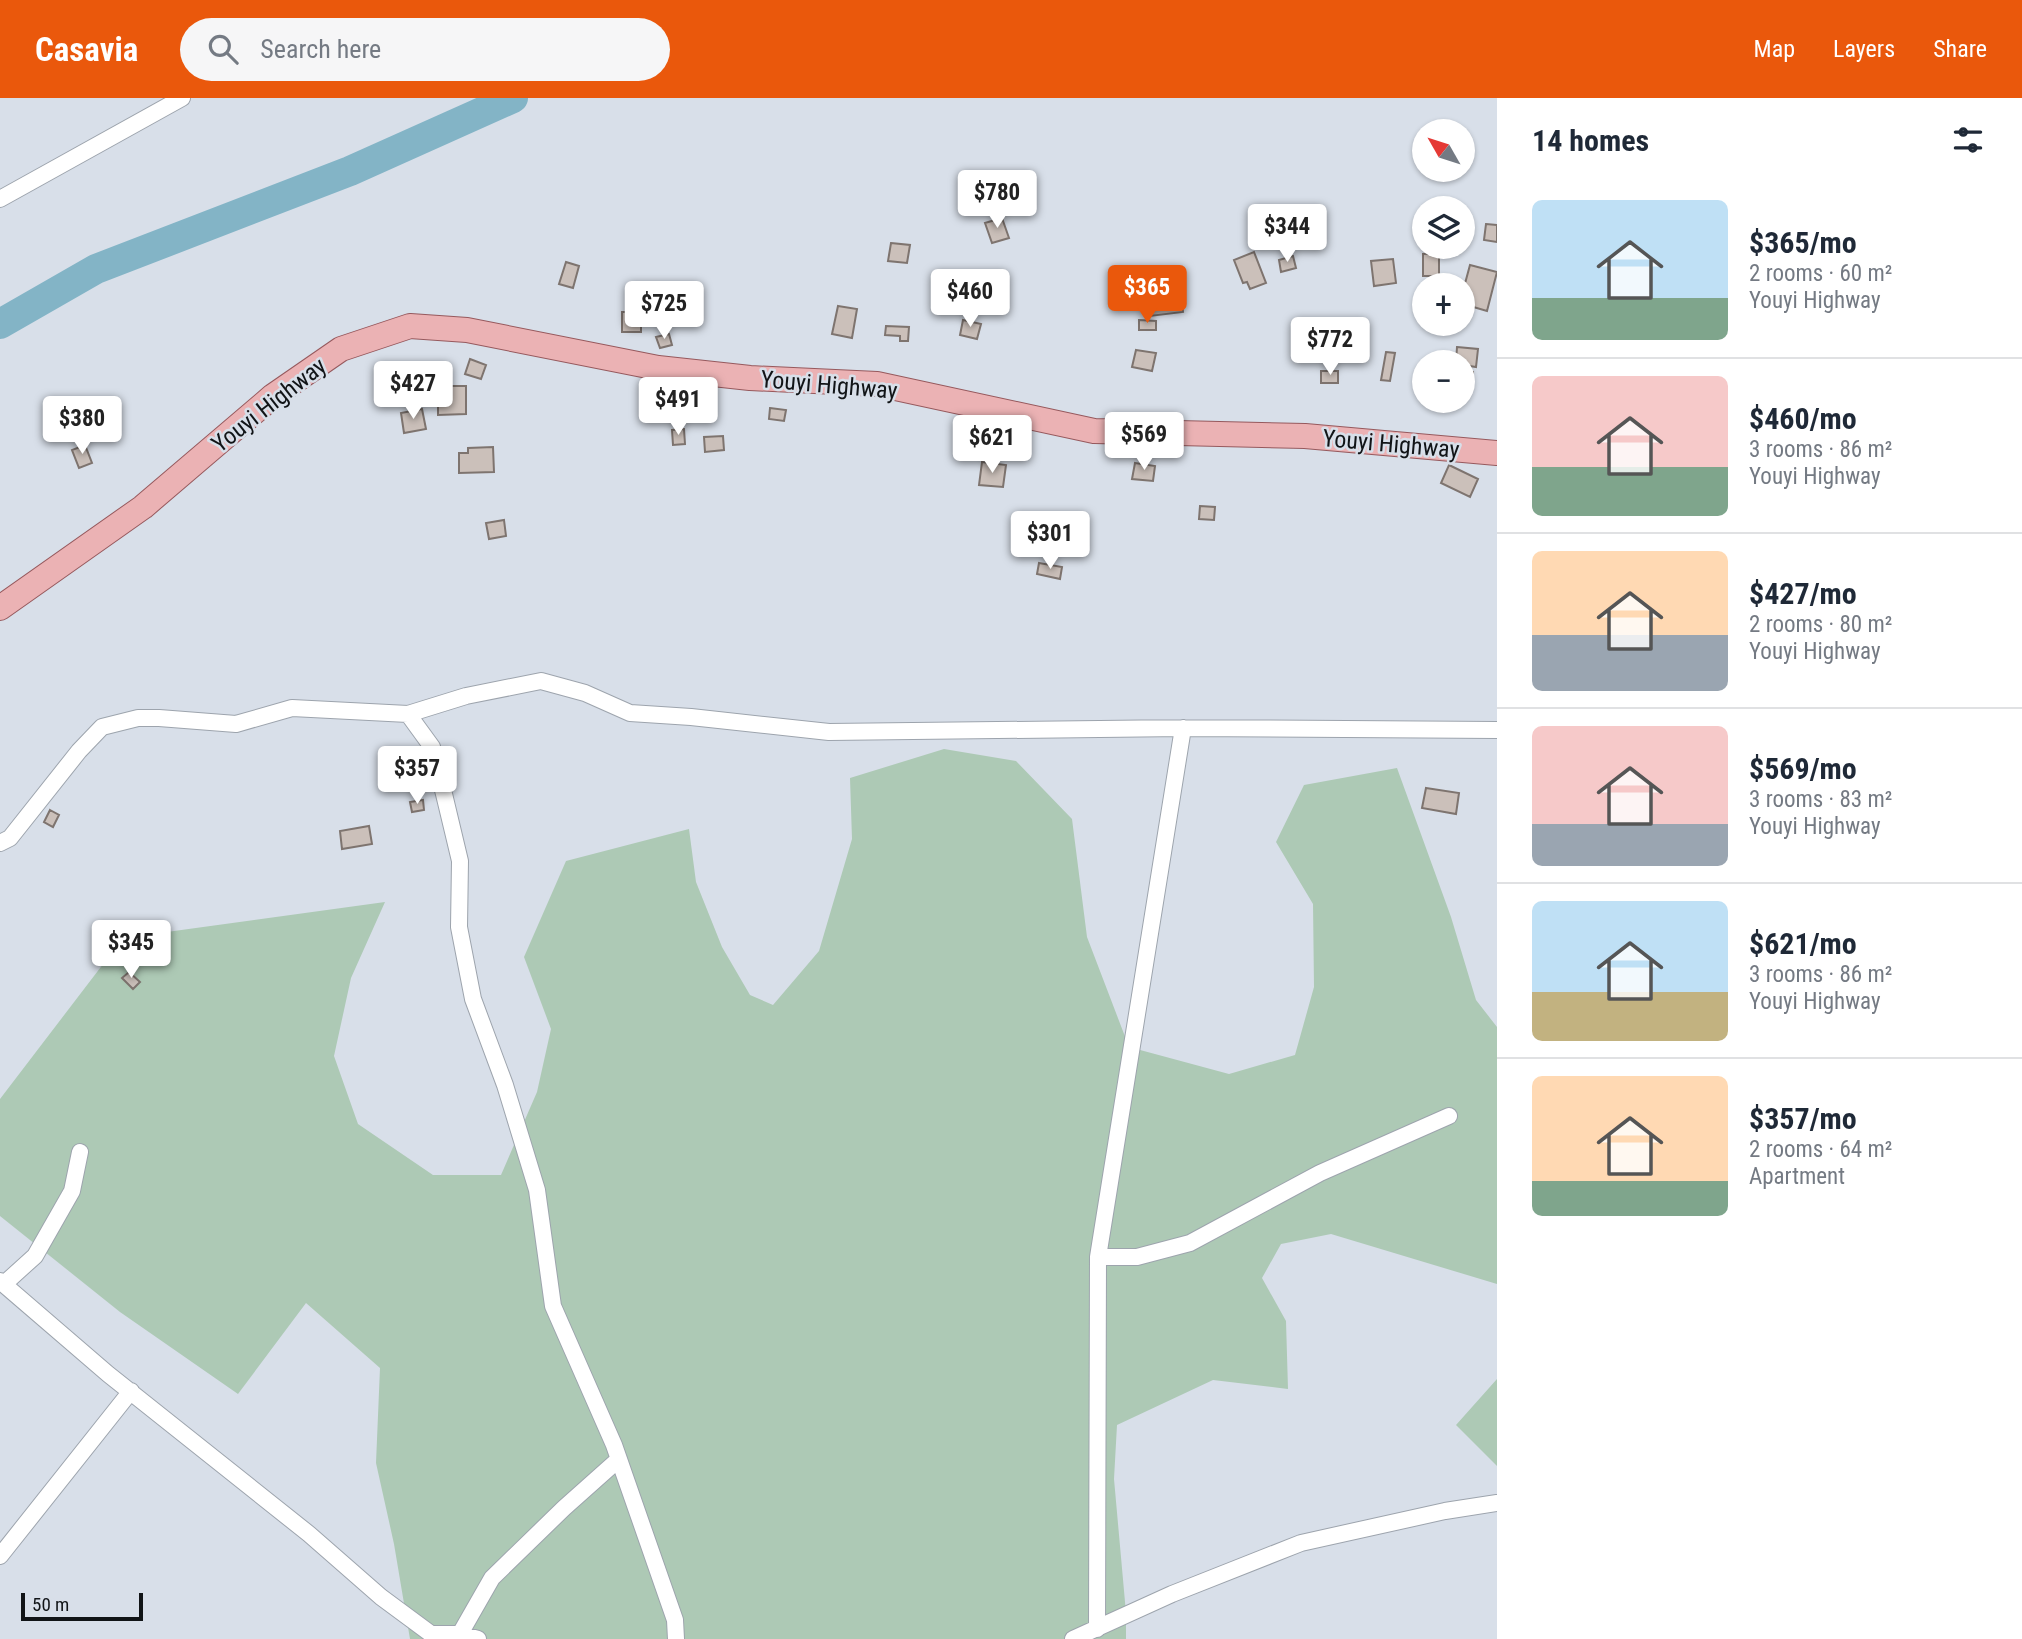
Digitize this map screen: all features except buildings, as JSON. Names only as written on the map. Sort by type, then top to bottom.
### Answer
[{"type":"main road","name":"Youyi Highway","points":[[0,608],[143,507],[273,396],[341,349],[410,326],[467,330],[658,368],[750,378],[877,384],[1094,431],[1305,436],[1497,453]]},
{"type":"street","points":[[0,199],[183,98]]},
{"type":"street","points":[[0,843],[10,838],[79,751],[102,727],[138,718],[236,724],[292,708],[408,715],[467,696],[541,681],[584,693],[630,713],[829,732],[1183,728],[1497,730]]},
{"type":"street","points":[[408,715],[432,747],[451,821],[460,861],[459,927],[473,999],[505,1085],[537,1190],[553,1306],[619,1460],[675,1620],[676,1639]]},
{"type":"street","points":[[1097,1629],[1098,1257],[1183,728]]},
{"type":"street","points":[[1098,1257],[1137,1258],[1189,1243],[1320,1173],[1449,1116]]},
{"type":"street","points":[[80,1152],[72,1191],[34,1256],[2,1283],[309,1534],[429,1637],[460,1634],[478,1639]]},
{"type":"street","points":[[0,1556],[131,1391]]},
{"type":"street","points":[[460,1634],[492,1577],[619,1460]]},
{"type":"street","points":[[1073,1639],[1172,1594],[1300,1543],[1445,1511],[1497,1503]]},
{"type":"green space","points":[[944,749],[1016,761],[1072,819],[1087,937],[1129,1047],[1229,1074],[1295,1055],[1314,987],[1313,904],[1276,842],[1304,785],[1397,768],[1451,917],[1476,1000],[1497,1027],[1497,1284],[1331,1234],[1281,1244],[1262,1278],[1286,1321],[1288,1389],[1213,1380],[1117,1425],[1114,1479],[1126,1639],[410,1639],[394,1544],[376,1463],[380,1368],[306,1303],[238,1394],[120,1312],[0,1216],[0,1099],[123,938],[385,902],[351,978],[334,1056],[358,1124],[433,1175],[501,1175],[537,1092],[551,1029],[524,957],[566,861],[689,829],[696,882],[722,947],[750,995],[773,1005],[819,951],[852,839],[850,778]]},
{"type":"green space","points":[[1497,1379],[1497,1466],[1456,1425]]},
{"type":"waterway","points":[[0,324],[96,269],[350,171],[513,98]]}]
